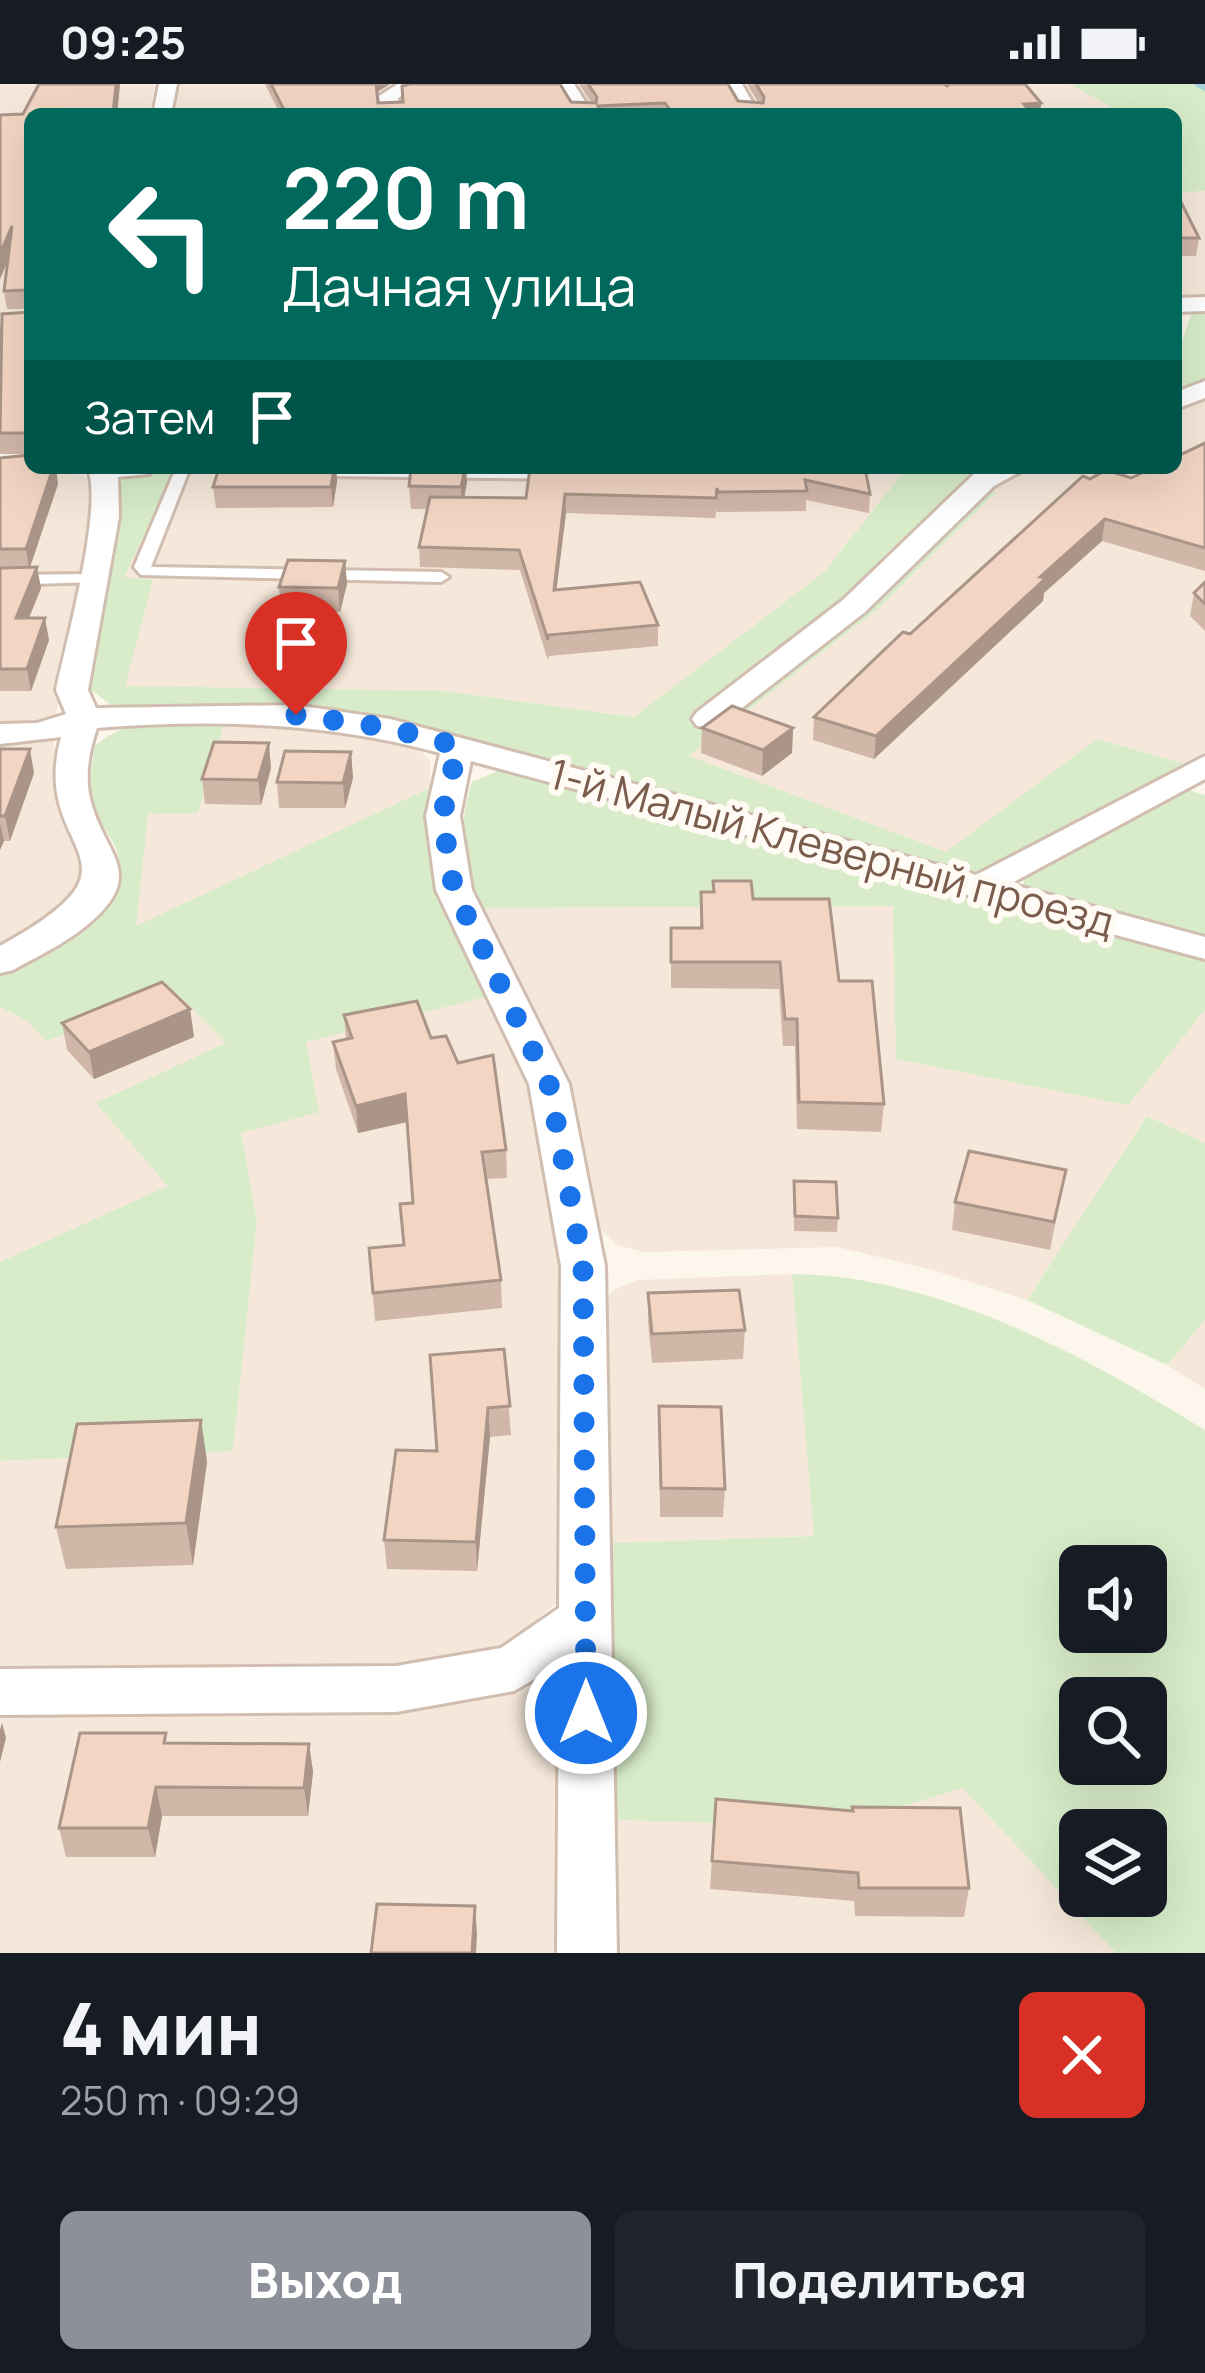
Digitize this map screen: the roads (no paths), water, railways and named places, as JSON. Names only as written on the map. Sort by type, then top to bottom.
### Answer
[{"type":"street","points":[[390,108],[388,96],[398,90],[445,84]]},
{"type":"street","points":[[0,962],[92,898],[104,867],[74,806],[73,741],[84,718],[72,690],[105,517],[103,474]]},
{"type":"street","points":[[708,719],[854,606],[984,480],[999,474]]},
{"type":"street","name":"1-й Малый Клеверный проезд","points":[[0,734],[39,733],[84,718],[296,715],[390,728],[598,781],[880,864],[984,886],[1205,948]]},
{"type":"street","points":[[458,746],[442,817],[454,890],[549,1084],[583,1265],[587,1953]]},
{"type":"street","points":[[984,886],[1011,867],[1205,766]]},
{"type":"street","points":[[0,1692],[396,1689],[514,1667],[586,1617]]},
{"type":"lane","points":[[181,474],[142,567],[147,572],[441,577]]},
{"type":"lane","points":[[0,580],[92,579]]},
{"type":"waterway","points":[[1198,84],[1205,88]]}]
